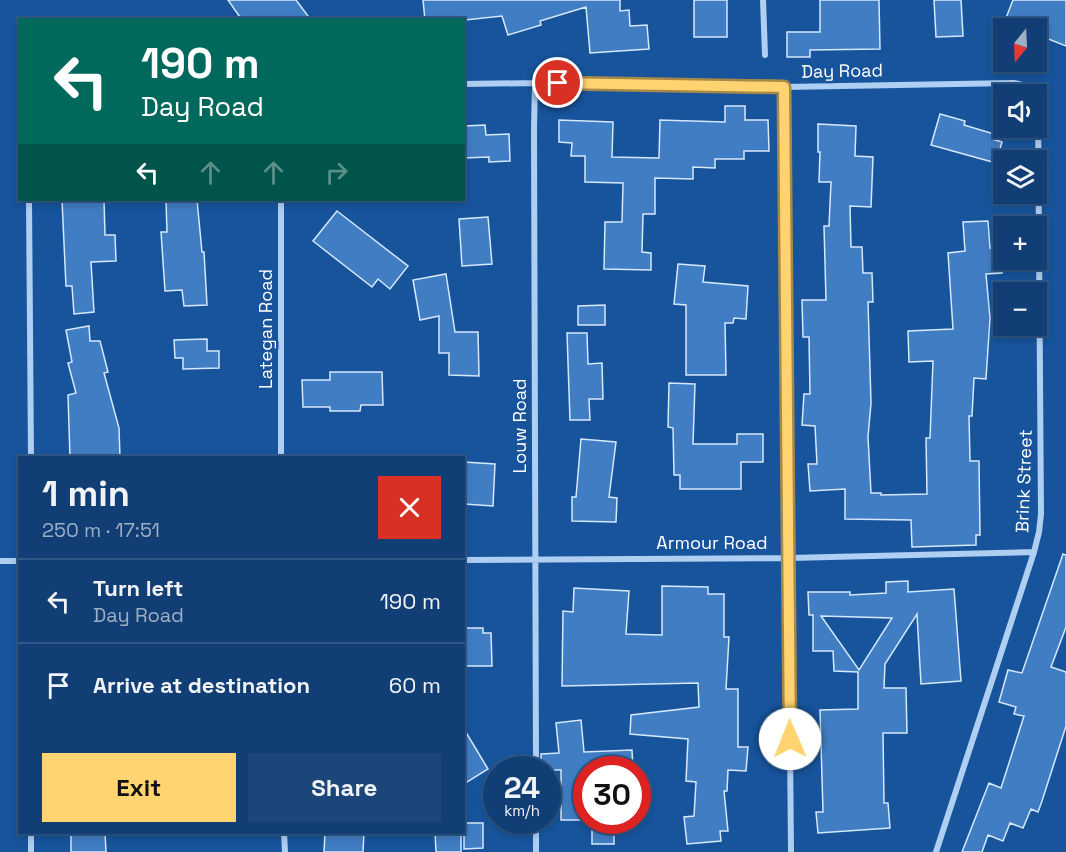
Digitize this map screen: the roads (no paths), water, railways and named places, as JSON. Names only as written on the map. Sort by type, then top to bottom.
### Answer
[{"type":"street","points":[[763,0],[765,55]]},
{"type":"street","name":"Day Road","points":[[465,84],[784,87],[1012,82],[1023,84]]},
{"type":"street","name":"Louw Road","points":[[535,83],[536,756]]},
{"type":"street","points":[[784,87],[791,852]]},
{"type":"street","name":"Brink Street","points":[[936,852],[1039,532],[1042,478],[1038,138]]},
{"type":"street","points":[[29,201],[31,456]]},
{"type":"street","name":"Lategan Road","points":[[280,201],[281,456]]},
{"type":"street","name":"Armour Road","points":[[465,560],[789,558],[1034,552]]},
{"type":"street","points":[[0,561],[18,561]]},
{"type":"street","points":[[31,834],[31,852]]},
{"type":"street","points":[[284,834],[285,852]]},
{"type":"street","points":[[536,834],[536,852]]}]
